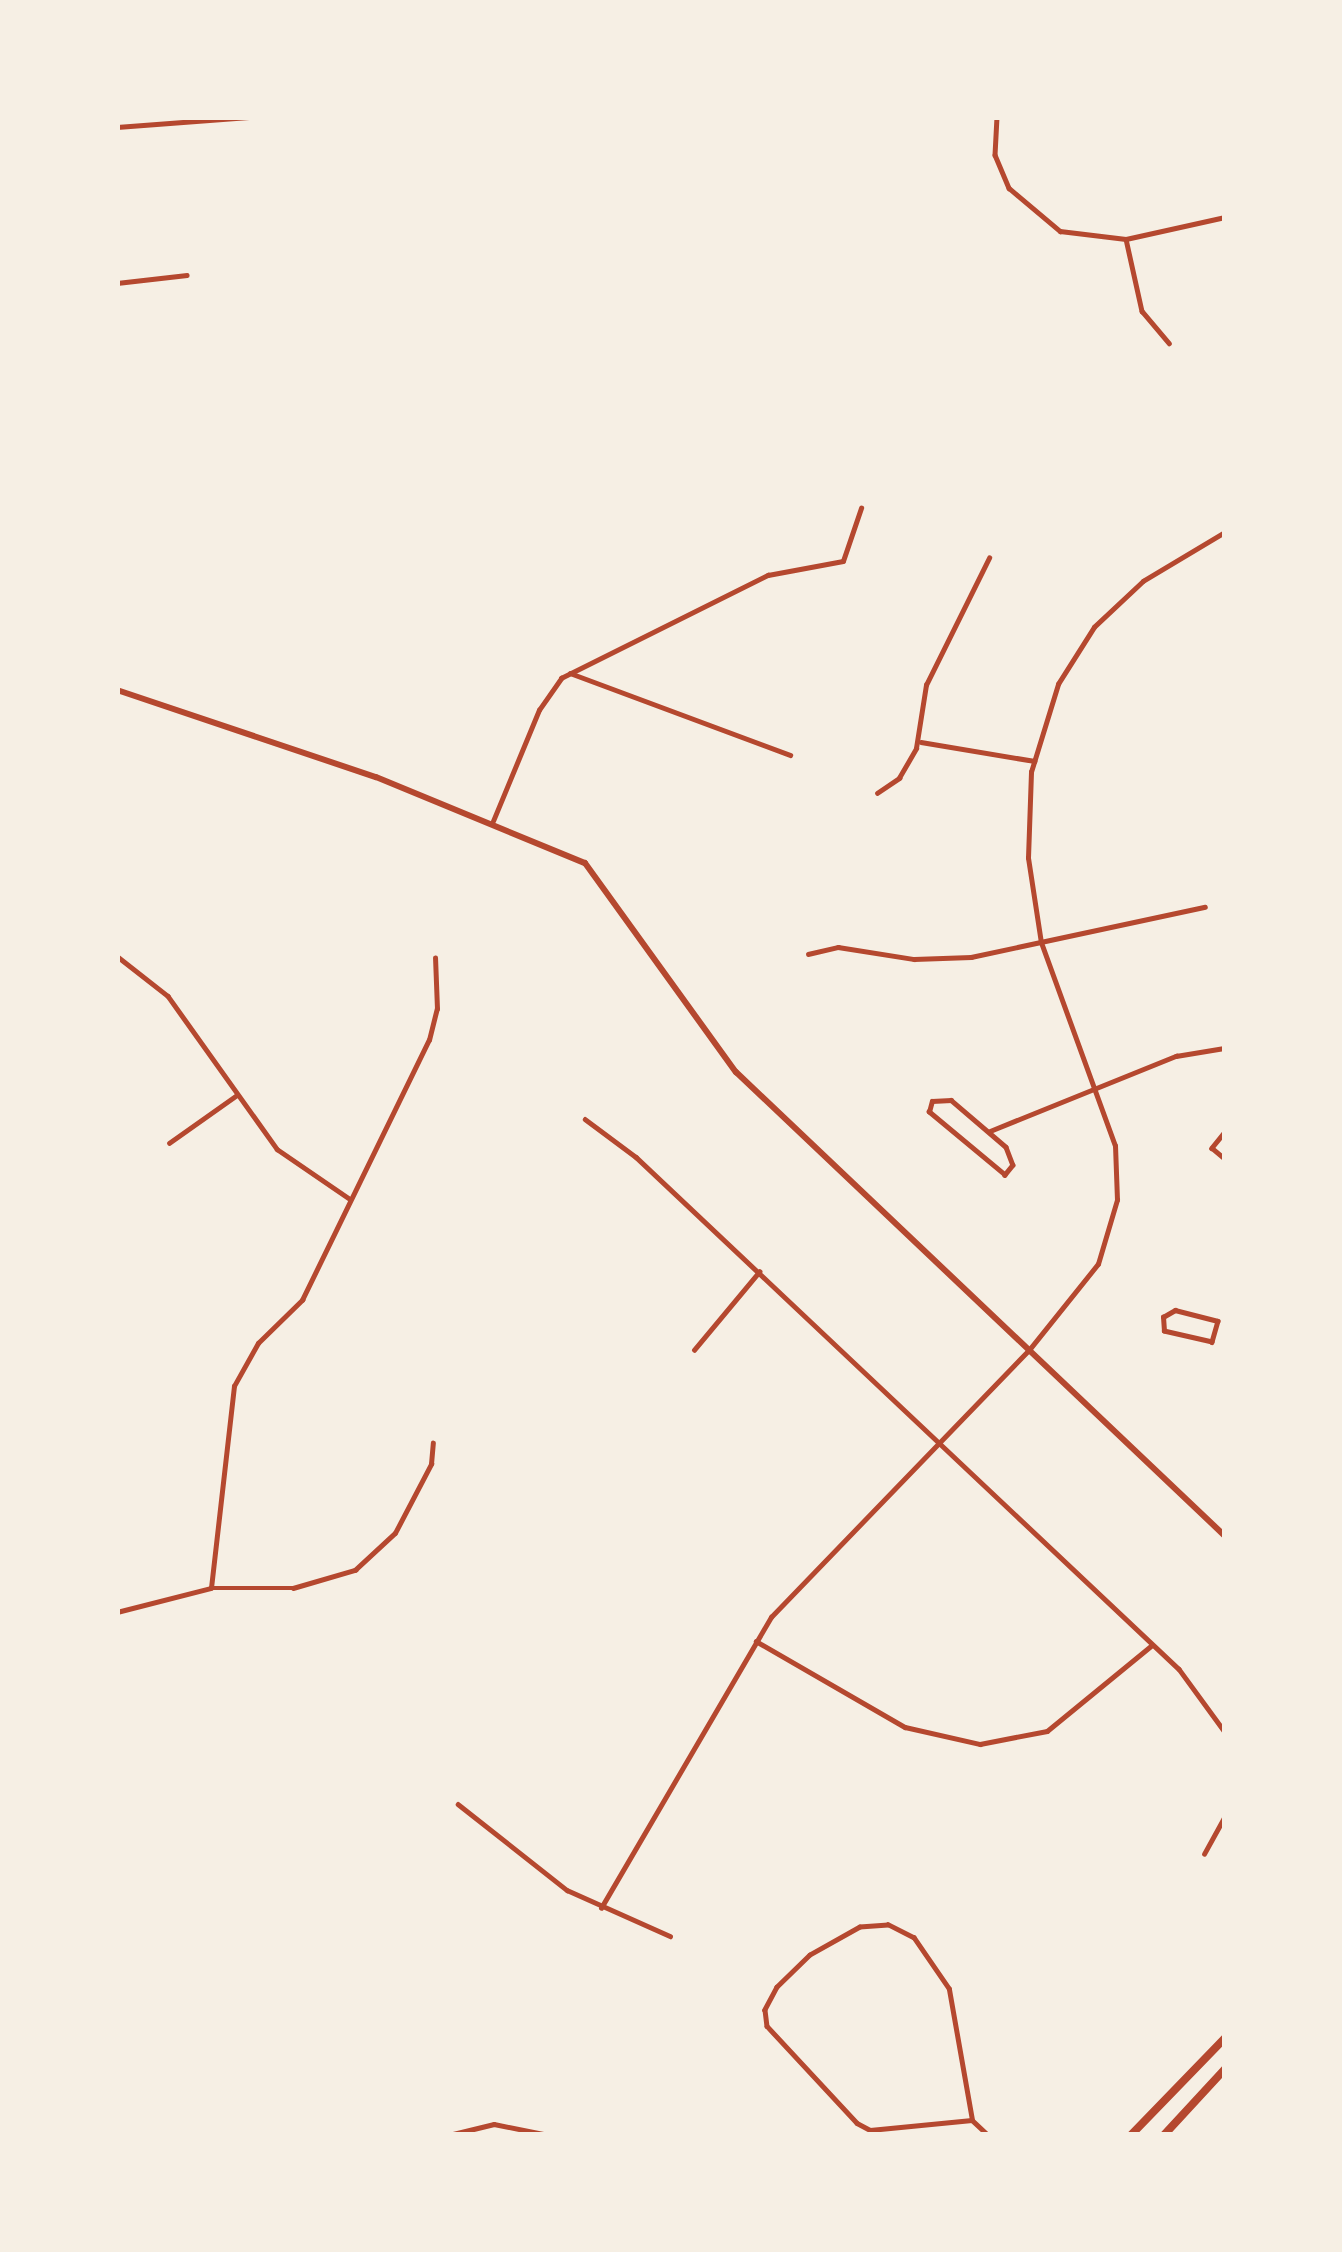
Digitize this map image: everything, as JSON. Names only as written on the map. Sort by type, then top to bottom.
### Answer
[{"type":"main road","points":[[1131,2135],[1225,2038]]},
{"type":"main road","points":[[1164,2135],[1225,2068]]},
{"type":"street","points":[[117,127],[249,117]]},
{"type":"street","points":[[997,117],[998,165],[1022,204],[1071,235],[1126,239],[1225,218]]},
{"type":"street","points":[[1126,239],[1142,311],[1169,343]]},
{"type":"street","points":[[117,283],[187,275]]},
{"type":"street","points":[[493,821],[539,710],[568,673],[768,575],[843,561],[861,508]]},
{"type":"street","points":[[601,1908],[756,1641],[1029,1350],[1093,1273],[1113,1221],[1117,1160],[1097,1087],[1041,944],[1028,858],[1034,760],[1058,684],[1094,627],[1143,581],[1225,532]]},
{"type":"street","points":[[877,793],[899,778],[919,742],[926,685],[988,558]]},
{"type":"street","points":[[568,673],[790,754]]},
{"type":"street","points":[[117,690],[493,821],[595,871],[736,1072],[1225,1536]]},
{"type":"street","points":[[919,742],[1034,760]]},
{"type":"street","points":[[808,955],[838,947],[941,959],[1041,944],[1205,907]]},
{"type":"street","points":[[117,956],[169,996],[279,1150],[350,1198]]},
{"type":"street","points":[[211,1588],[234,1386],[258,1343],[302,1300],[433,1030],[436,958]]},
{"type":"street","points":[[989,1131],[1192,1051],[1225,1048]]},
{"type":"street","points":[[169,1143],[237,1095]]},
{"type":"street","points":[[951,1100],[989,1131],[1011,1154],[1005,1174],[997,1175],[928,1107],[951,1100]]},
{"type":"street","points":[[585,1119],[759,1272],[1199,1689],[1225,1732]]},
{"type":"street","points":[[1225,1132],[1212,1148],[1225,1160]]},
{"type":"street","points":[[694,1350],[759,1272]]},
{"type":"street","points":[[1175,1310],[1222,1319],[1207,1346],[1160,1324],[1175,1310]]},
{"type":"street","points":[[117,1612],[211,1588],[293,1588],[365,1564],[411,1506],[433,1443]]},
{"type":"street","points":[[756,1641],[905,1727],[980,1744],[1047,1731],[1151,1646]]},
{"type":"street","points":[[458,1804],[546,1876],[601,1908],[670,1936]]},
{"type":"street","points":[[1204,1854],[1225,1816]]},
{"type":"street","points":[[972,2120],[870,2130],[856,2123],[767,2026],[765,2010],[777,1987],[810,1954],[860,1927],[878,1923],[914,1938],[949,1989],[972,2120],[988,2135]]},
{"type":"street","points":[[449,2135],[506,2125],[548,2135]]}]
